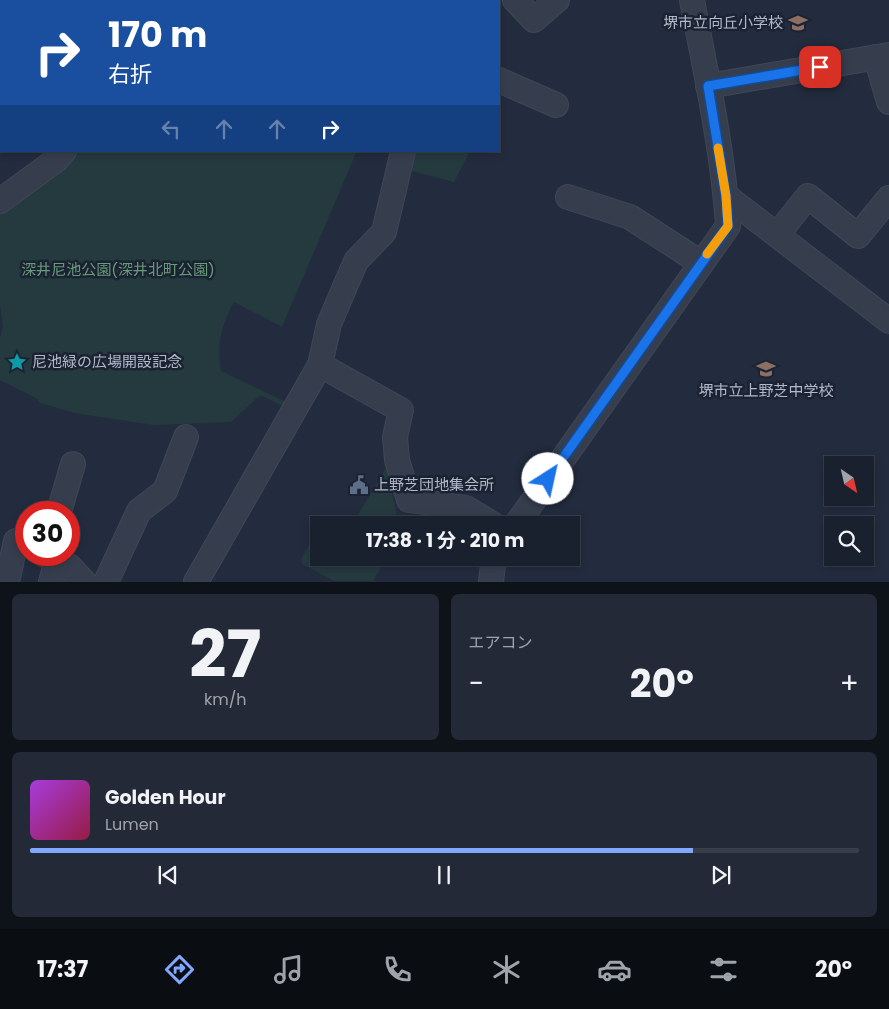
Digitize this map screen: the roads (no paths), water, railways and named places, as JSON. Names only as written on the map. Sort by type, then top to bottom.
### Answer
[{"type":"street","points":[[515,0],[534,20],[557,0]]},
{"type":"street","points":[[522,516],[728,226],[726,196],[692,0]]},
{"type":"street","points":[[708,86],[882,56],[889,98]]},
{"type":"street","points":[[500,80],[556,105]]},
{"type":"street","points":[[0,201],[56,160],[63,152]]},
{"type":"street","points":[[196,582],[320,365],[329,324],[356,260],[384,232],[403,152]]},
{"type":"street","points":[[726,196],[889,321]]},
{"type":"street","points":[[777,235],[808,196],[858,236],[889,198]]},
{"type":"street","points":[[568,197],[630,217],[701,264]]},
{"type":"street","points":[[320,365],[401,410],[394,437],[397,460],[409,500],[466,508],[479,516]]},
{"type":"street","points":[[106,582],[139,511],[165,491],[186,437]]},
{"type":"street","points":[[61,501],[73,464]]},
{"type":"street","points":[[7,582],[14,540]]},
{"type":"street","points":[[69,566],[84,582]]},
{"type":"street","points":[[491,582],[493,566]]},
{"type":"place","name":"堺市立向丘小学校","points":[[798,23]]},
{"type":"place","name":"尼池緑の広場開設記念","points":[[17,362]]},
{"type":"place","name":"堺市立上野芝中学校","points":[[766,369]]},
{"type":"place","name":"上野芝団地集会所","points":[[359,485]]},
{"type":"park label","name":"深井尼池公園(深井北町公園)","points":[[118,270]]}]
